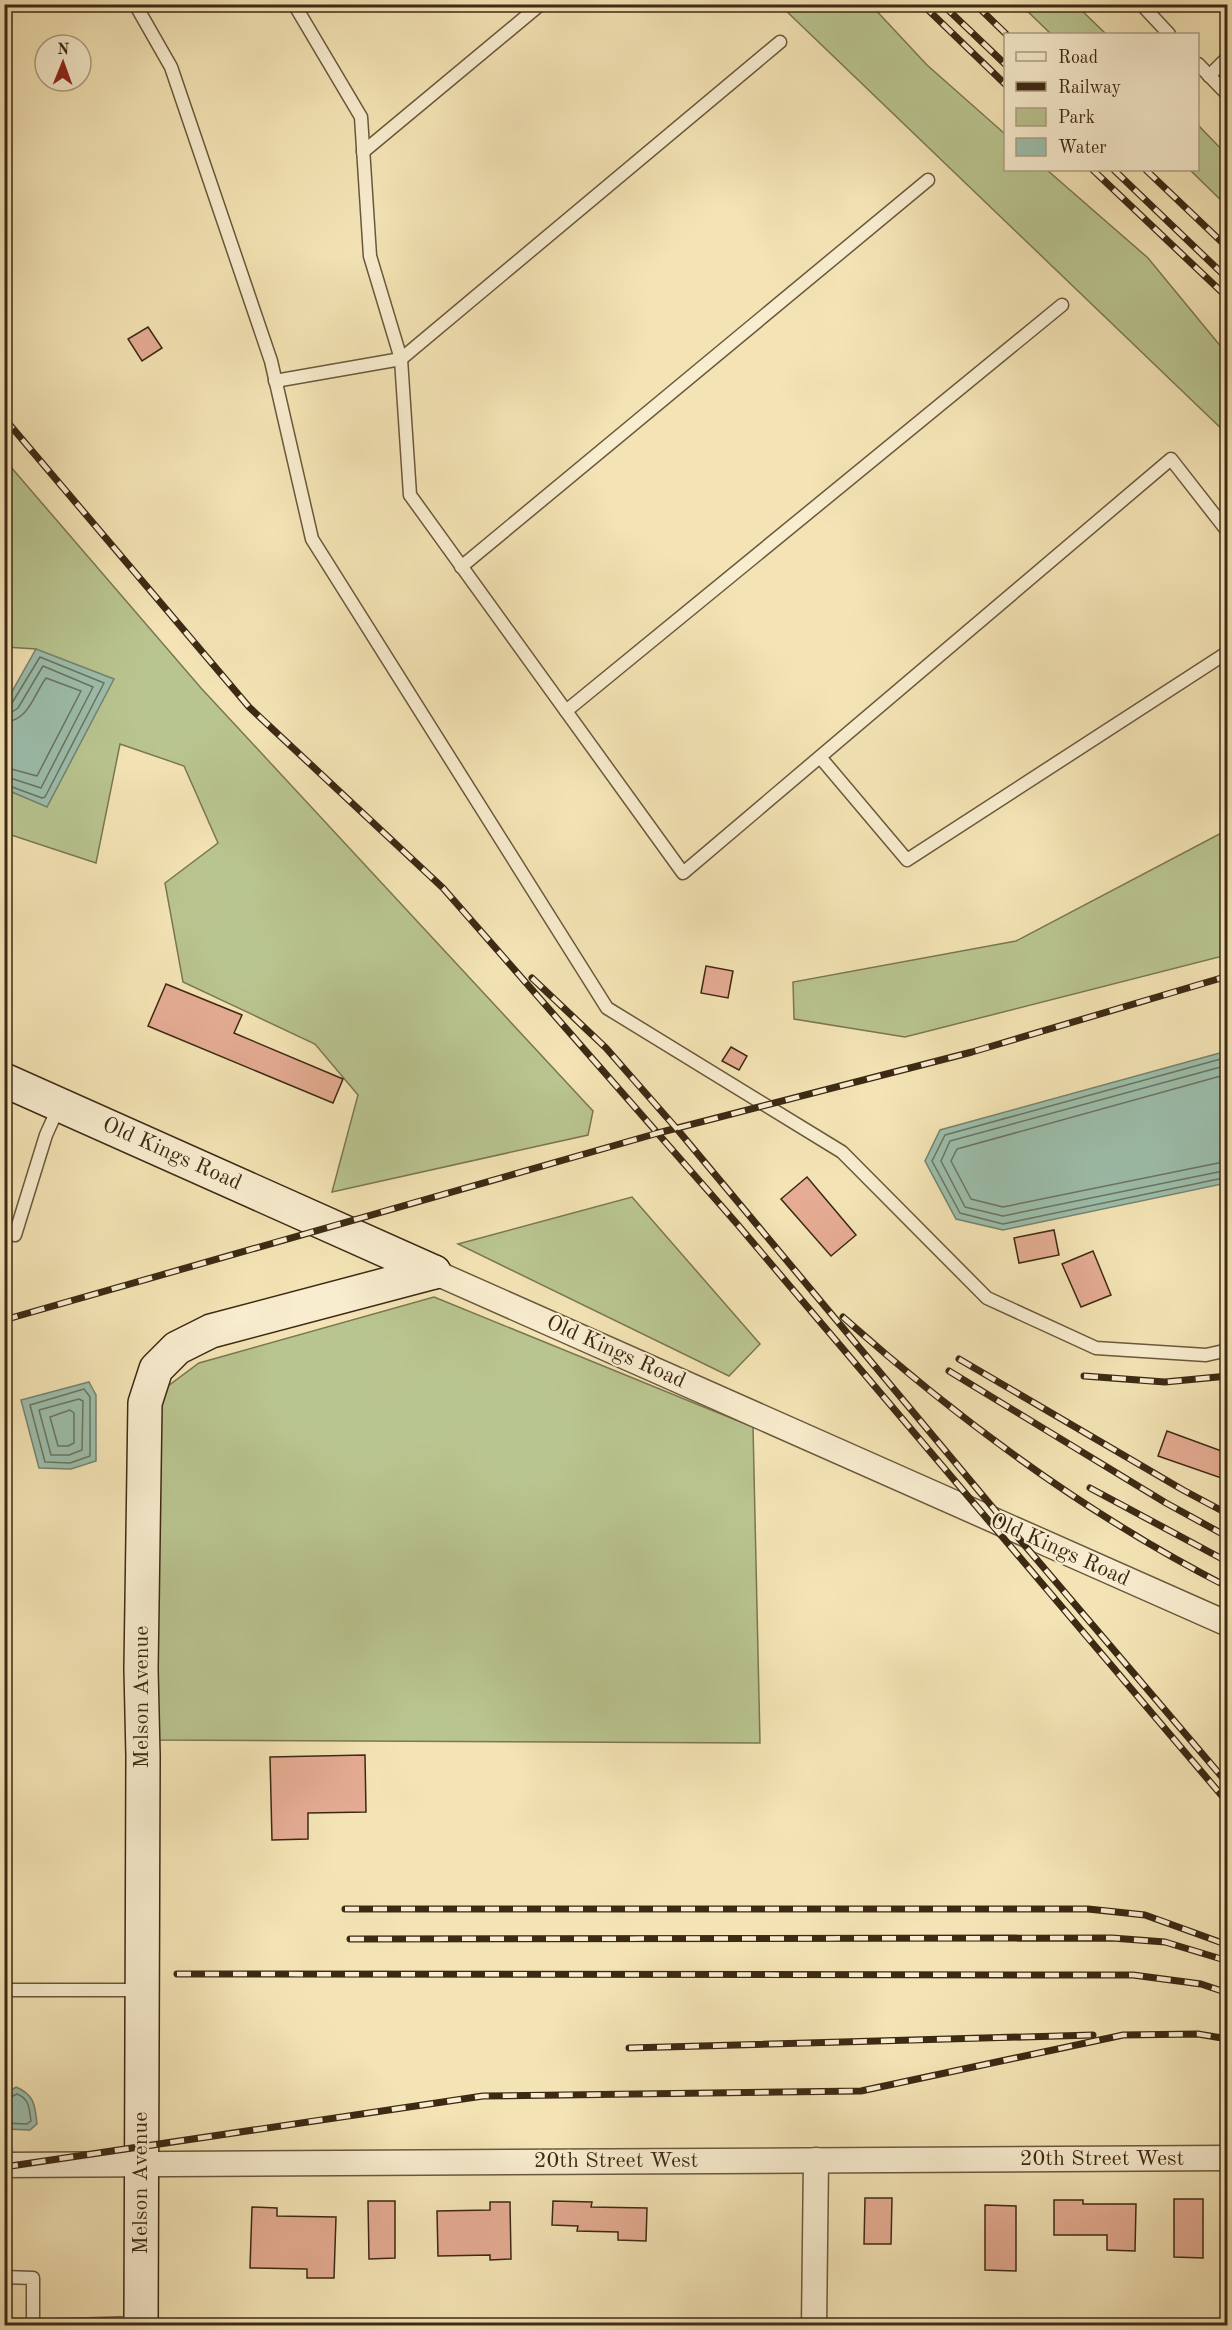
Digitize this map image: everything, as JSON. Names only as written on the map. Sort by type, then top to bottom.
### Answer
[{"type":"street","name":"Old Kings Road","points":[[4,1080],[1227,1624]]},
{"type":"street","name":"Melson Avenue","points":[[141,2324],[141,1669],[146,1403],[156,1370],[177,1348],[212,1332],[434,1272]]},
{"type":"street","name":"20th Street West","points":[[4,2165],[1227,2158]]},
{"type":"street","points":[[814,2325],[816,2160]]},
{"type":"lane","points":[[135,4],[171,67],[271,361],[312,539],[607,1008],[842,1152],[987,1298],[1096,1348],[1206,1355],[1227,1350]]},
{"type":"lane","points":[[294,4],[361,117],[370,256],[401,359],[410,495],[682,873],[1172,459],[1227,532]]},
{"type":"lane","points":[[363,153],[541,4]]},
{"type":"lane","points":[[1140,4],[1168,33]]},
{"type":"lane","points":[[275,381],[401,359],[780,42]]},
{"type":"lane","points":[[1209,76],[1227,57]]},
{"type":"lane","points":[[1199,66],[1227,95]]},
{"type":"lane","points":[[461,567],[928,180]]},
{"type":"lane","points":[[566,711],[1062,305]]},
{"type":"lane","points":[[820,757],[907,860],[1227,652]]},
{"type":"lane","points":[[15,1235],[46,1135],[59,1104]]},
{"type":"lane","points":[[4,1990],[142,1990]]},
{"type":"lane","points":[[4,2277],[33,2278],[34,2325],[141,2324]]},
{"type":"green space","points":[[780,5],[871,5],[927,65],[1004,133],[1004,171],[1048,171],[1148,258],[1227,354],[1227,434]]},
{"type":"green space","points":[[1021,5],[1076,5],[1105,33],[1050,33]]},
{"type":"green space","points":[[1199,126],[1227,155],[1227,206],[1191,171],[1199,171]]},
{"type":"green space","points":[[4,459],[201,688],[593,1111],[588,1135],[332,1192],[358,1095],[315,1044],[183,982],[165,883],[218,843],[184,766],[120,744],[96,863],[5,833],[5,789],[47,806],[36,649],[5,647]]},
{"type":"green space","points":[[1227,830],[1227,955],[905,1037],[794,1019],[793,982],[1016,941]]},
{"type":"green space","points":[[632,1197],[760,1344],[729,1376],[458,1244]]},
{"type":"green space","points":[[434,1297],[753,1427],[760,1743],[154,1740],[160,1392],[199,1363]]},
{"type":"water","points":[[36,649],[114,679],[47,807],[5,789],[5,704]]},
{"type":"water","points":[[1227,1051],[1227,1183],[1003,1230],[956,1219],[925,1161],[940,1130]]},
{"type":"water","points":[[89,1382],[96,1395],[96,1461],[71,1469],[39,1468],[21,1400]]},
{"type":"water","points":[[16,2087],[27,2094],[33,2102],[37,2124],[30,2130],[5,2129],[5,2094]]},
{"type":"building","points":[[148,327],[162,348],[142,361],[128,339]]},
{"type":"building","points":[[706,966],[733,971],[728,998],[701,993]]},
{"type":"building","points":[[166,984],[242,1015],[234,1033],[343,1079],[333,1103],[148,1026]]},
{"type":"building","points":[[731,1047],[747,1056],[739,1070],[722,1061]]},
{"type":"building","points":[[807,1177],[856,1235],[831,1256],[781,1199]]},
{"type":"building","points":[[1054,1230],[1059,1255],[1019,1263],[1014,1238]]},
{"type":"building","points":[[1093,1251],[1111,1295],[1081,1307],[1062,1264]]},
{"type":"building","points":[[1167,1431],[1227,1453],[1227,1480],[1158,1456]]},
{"type":"building","points":[[365,1755],[366,1812],[308,1813],[308,1839],[272,1840],[270,1757]]},
{"type":"building","points":[[865,2198],[892,2198],[891,2244],[864,2244]]},
{"type":"building","points":[[1174,2199],[1203,2199],[1203,2258],[1174,2257]]},
{"type":"building","points":[[1054,2200],[1083,2200],[1083,2204],[1136,2204],[1135,2251],[1107,2250],[1107,2235],[1054,2235]]},
{"type":"building","points":[[368,2201],[395,2201],[395,2258],[369,2259]]},
{"type":"building","points":[[553,2201],[592,2202],[591,2207],[647,2208],[646,2241],[618,2240],[618,2232],[577,2231],[578,2226],[552,2225]]},
{"type":"building","points":[[490,2202],[510,2202],[511,2259],[490,2260],[490,2255],[438,2256],[437,2211],[490,2210]]},
{"type":"building","points":[[985,2205],[1016,2206],[1016,2271],[985,2270]]},
{"type":"building","points":[[252,2207],[277,2208],[277,2216],[336,2217],[334,2278],[307,2278],[307,2269],[250,2268]]},
{"type":"railway","points":[[922,4],[1004,83]]},
{"type":"railway","points":[[942,4],[1004,63]]},
{"type":"railway","points":[[975,4],[1005,33]]},
{"type":"railway","points":[[1094,171],[1228,298]]},
{"type":"railway","points":[[1115,171],[1228,279]]},
{"type":"railway","points":[[1147,171],[1228,248]]},
{"type":"railway","points":[[4,418],[249,707],[443,888],[738,1225],[1228,1803]]},
{"type":"railway","points":[[4,1320],[658,1133],[972,1052],[1228,976]]},
{"type":"railway","points":[[532,978],[606,1048],[677,1129],[1009,1527],[1228,1784]]},
{"type":"railway","points":[[843,1317],[933,1393],[1027,1464],[1126,1529],[1228,1587]]},
{"type":"railway","points":[[959,1359],[1228,1514]]},
{"type":"railway","points":[[949,1371],[1166,1503],[1228,1537]]},
{"type":"railway","points":[[1084,1376],[1165,1382],[1228,1376]]},
{"type":"railway","points":[[1090,1488],[1228,1562]]},
{"type":"railway","points":[[345,1909],[1088,1909],[1145,1915],[1228,1945]]},
{"type":"railway","points":[[350,1939],[1112,1938],[1165,1942],[1228,1961]]},
{"type":"railway","points":[[177,1974],[1133,1975],[1201,1984],[1228,1993]]},
{"type":"railway","points":[[4,2167],[483,2096],[861,2091],[1123,2035],[1198,2034],[1228,2039]]},
{"type":"railway","points":[[629,2048],[1093,2035]]}]
